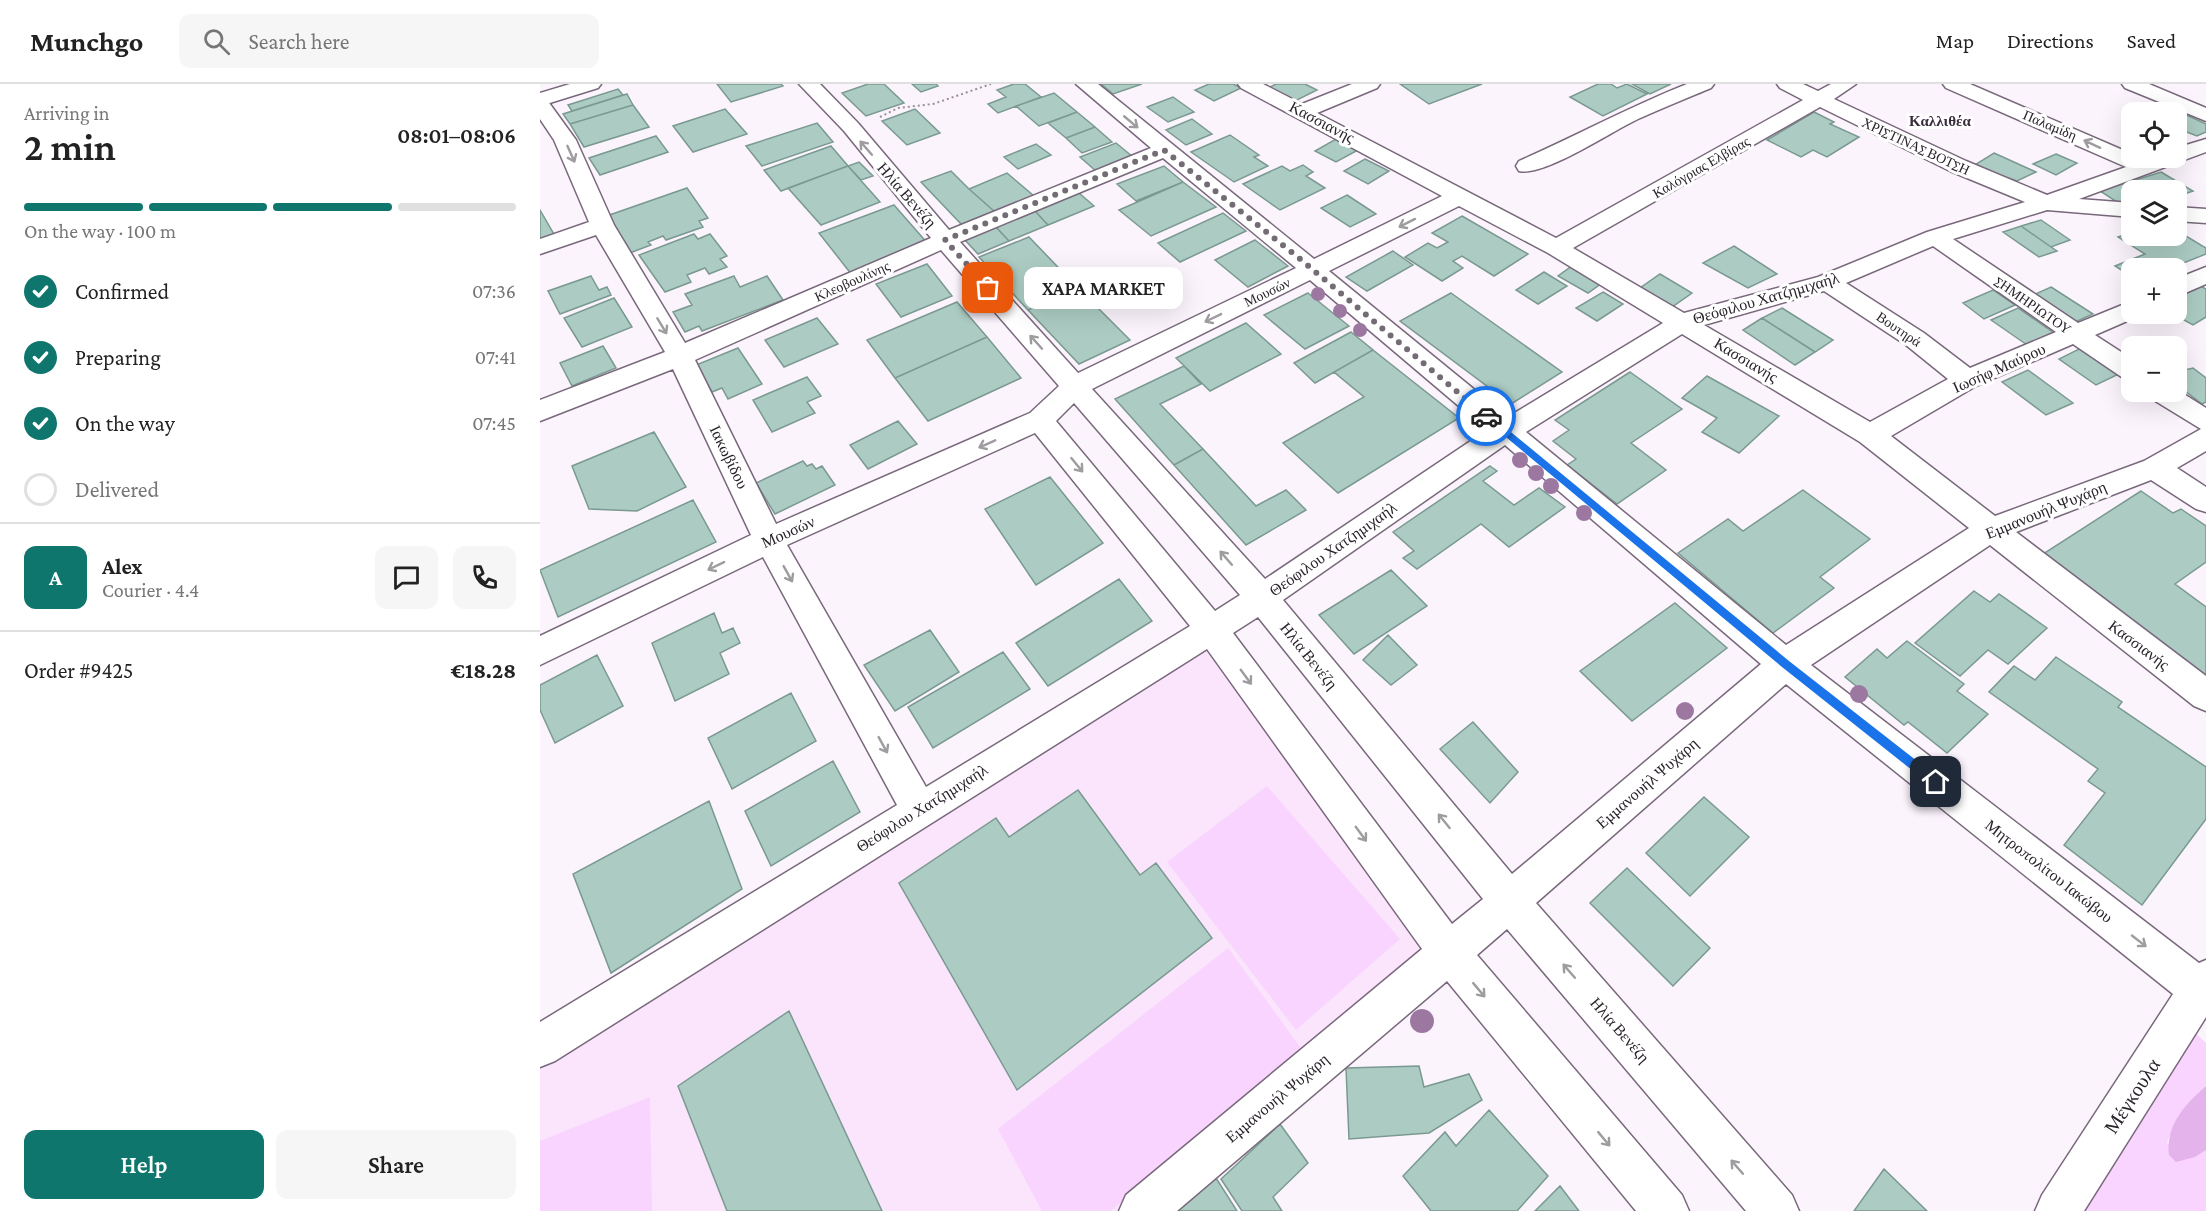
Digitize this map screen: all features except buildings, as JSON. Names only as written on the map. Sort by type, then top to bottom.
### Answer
[{"type":"street","points":[[540,102],[591,84]]},
{"type":"street","name":"Ηλία Βενέζη","points":[[809,84],[851,127],[945,240],[1262,598],[1509,901],[1776,1211]]},
{"type":"street","name":"Μητροπολίτου Ιακώβου","points":[[1086,84],[1785,664],[2204,988]]},
{"type":"street","name":"Κασσιανής","points":[[1248,84],[1303,111],[1556,248],[1870,435],[1989,530],[2206,696]]},
{"type":"street","points":[[1303,111],[1370,84]]},
{"type":"street","points":[[1527,166],[1580,142],[1629,115],[1704,84]]},
{"type":"street","name":"ΧΡΙΣΤΙΝΑΣ ΒΟΤΣΗ","points":[[1787,84],[1818,101],[1958,166],[2046,203]]},
{"type":"street","name":"Καλόγριας Ελβίρας","points":[[1556,248],[1846,84]]},
{"type":"street","name":"Παλαμίδη","points":[[1953,84],[2121,145]]},
{"type":"street","points":[[2132,84],[2206,115]]},
{"type":"street","name":"Ιακωβίδου","points":[[540,102],[565,140],[602,225],[680,356],[769,540],[919,810]]},
{"type":"street","name":"Θεόφιλου Χατζημιχαήλ","points":[[2187,152],[2206,145]]},
{"type":"street","name":"Κλεοβουλίνης","points":[[540,411],[680,356],[945,240],[1164,150]]},
{"type":"street","name":"Θεόφιλου Χατζημιχαήλ","points":[[540,1046],[1262,598],[1504,432],[1683,322],[1827,282],[1935,237],[2046,203],[2145,168]]},
{"type":"street","name":"Μουσών","points":[[540,651],[769,540],[1040,420],[1075,386],[1459,197]]},
{"type":"street","points":[[2046,203],[2121,209]]},
{"type":"street","points":[[2187,215],[2206,216]]},
{"type":"street","points":[[540,247],[602,225]]},
{"type":"street","name":"ΣΗΜΗΡΙΩΤΟΥ","points":[[1935,237],[2121,365]]},
{"type":"street","points":[[2187,284],[2206,275]]},
{"type":"street","name":"Βουτηρά","points":[[1827,282],[1915,339],[1967,380]]},
{"type":"street","name":"Ιωσήφ Μαύρου","points":[[1870,435],[1967,380],[2121,314]]},
{"type":"street","points":[[2177,402],[2206,421]]},
{"type":"street","points":[[1040,420],[1211,629],[1449,953],[1666,1211]]},
{"type":"street","name":"Εμμανουήλ Ψυχάρη","points":[[1142,1211],[1449,953],[1785,664],[1989,530],[2154,468],[2206,438]]},
{"type":"street","points":[[2154,468],[2206,501]]},
{"type":"street","name":"Μέγκουλα","points":[[2058,1211],[2204,988]]},
{"type":"path","points":[[857,137],[873,121],[898,108],[933,104],[991,84]]},
{"type":"shaded area","points":[[1204,642],[1428,947],[1120,1211],[540,1211],[540,1068]]},
{"type":"shaded area","points":[[1267,786],[1400,939],[1296,1030],[1167,862]]},
{"type":"shaded area","points":[[1228,948],[1301,1048],[1111,1211],[1042,1211],[998,1129]]},
{"type":"shaded area","points":[[2181,1020],[2206,1043],[2206,1086],[2182,1112],[2167,1143],[2195,1157],[2206,1150],[2206,1211],[2058,1211]]},
{"type":"shaded area","points":[[2206,1086],[2206,1150],[2195,1157],[2176,1162],[2169,1155],[2173,1125],[2184,1108]]},
{"type":"shaded area","points":[[650,1097],[652,1211],[540,1211],[540,1141]]},
{"type":"way so far","points":[[988,288],[945,240],[1164,150],[1299,258],[1486,416]]},
{"type":"place","name":"XAPA MARKET","points":[[988,288]]},
{"type":"district","name":"Καλλιθέα","points":[[1940,121]]},
{"type":"route","points":[[1486,416],[1785,664],[1936,782]]}]
